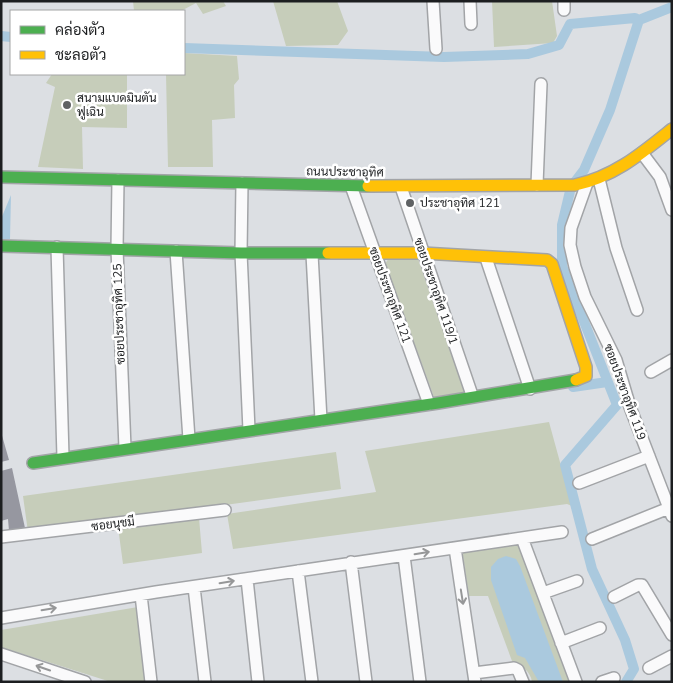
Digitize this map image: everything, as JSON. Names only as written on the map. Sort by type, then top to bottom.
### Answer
[{"type":"street","points":[[433,1],[436,49]]},
{"type":"street","points":[[470,1],[471,24]]},
{"type":"street","points":[[537,185],[541,84]]},
{"type":"street","name":"ถนนประชาอุทิศ","points":[[1,177],[400,187],[572,185],[600,179],[642,153],[672,129]]},
{"type":"street","points":[[642,153],[660,177],[672,210]]},
{"type":"street","points":[[600,179],[616,248],[637,310]]},
{"type":"street","name":"ซอยประชาอุทิศ 125","points":[[118,180],[117,249],[125,448]]},
{"type":"street","name":"ซอยประชาอุทิศ 119","points":[[587,183],[571,228],[570,244],[575,267],[585,297],[616,360],[670,512]]},
{"type":"street","points":[[242,184],[240,253],[249,430]]},
{"type":"street","name":"ซอยประชาอุทิศ 121","points":[[351,186],[428,404]]},
{"type":"street","name":"ซอยประชาอุทิศ 119/1","points":[[400,187],[472,395]]},
{"type":"street","points":[[1,246],[240,253],[422,253],[547,260],[552,264],[587,373],[582,379],[530,389],[472,395],[428,404],[63,457],[33,463]]},
{"type":"street","points":[[57,247],[63,457]]},
{"type":"street","points":[[176,251],[190,439]]},
{"type":"street","points":[[312,254],[321,420]]},
{"type":"street","points":[[486,258],[530,389]]},
{"type":"street","points":[[651,372],[672,360]]},
{"type":"street","points":[[579,483],[649,456]]},
{"type":"street","name":"ซอยนุชมี","points":[[1,537],[225,510]]},
{"type":"street","points":[[592,539],[670,512]]},
{"type":"street","points":[[1,618],[351,562],[404,556],[562,532]]},
{"type":"street","points":[[522,538],[576,682]]},
{"type":"street","points":[[455,548],[475,677],[514,668],[518,670],[523,682]]},
{"type":"street","points":[[404,556],[420,682]]},
{"type":"street","points":[[351,562],[366,682]]},
{"type":"street","points":[[298,571],[312,682]]},
{"type":"street","points":[[247,579],[258,682]]},
{"type":"street","points":[[543,593],[577,581]]},
{"type":"street","points":[[614,597],[638,585],[642,585],[672,635]]},
{"type":"street","points":[[194,587],[205,682]]},
{"type":"street","points":[[141,595],[150,682]]},
{"type":"street","points":[[561,642],[600,628]]},
{"type":"street","points":[[1,654],[85,682]]},
{"type":"street","points":[[648,668],[672,656]]},
{"type":"street","points":[[602,682],[614,678]]},
{"type":"green space","points":[[133,1],[223,1],[226,6],[203,14],[196,3],[183,10],[134,10]]},
{"type":"green space","points":[[273,1],[337,1],[348,31],[338,45],[286,46]]},
{"type":"green space","points":[[492,1],[552,1],[557,36],[553,43],[494,47]]},
{"type":"green space","points":[[185,53],[237,56],[239,79],[234,85],[235,118],[212,120],[213,167],[168,167],[166,75],[185,75]]},
{"type":"green space","points":[[51,75],[127,75],[127,128],[82,127],[83,169],[38,167],[55,87],[46,83]]},
{"type":"green space","points":[[389,258],[418,259],[465,392],[434,397],[385,264]]},
{"type":"green space","points":[[549,422],[572,506],[567,504],[233,549],[227,514],[376,492],[365,451]]},
{"type":"green space","points":[[336,452],[341,489],[28,532],[23,496]]},
{"type":"green space","points":[[199,518],[202,553],[123,564],[118,527]]},
{"type":"green space","points":[[512,544],[520,545],[572,682],[532,682],[530,675],[525,669],[512,661],[488,596],[469,596],[462,549]]},
{"type":"green space","points":[[138,607],[147,682],[111,682],[1,647],[1,630]]},
{"type":"water","points":[[11,195],[10,239],[1,239],[1,219]]},
{"type":"water","points":[[506,556],[516,559],[520,566],[563,682],[539,682],[525,658],[517,655],[491,580],[491,567],[498,559]]},
{"type":"building","points":[[1,432],[9,460],[1,462]]},
{"type":"building","points":[[12,468],[25,528],[9,531],[8,519],[1,521],[1,471]]},
{"type":"waterway","points":[[185,48],[444,57],[528,54],[559,45],[570,24],[635,18],[639,20],[672,7]]},
{"type":"waterway","points":[[626,682],[634,669],[625,640],[592,569],[565,465],[617,405],[562,266],[562,225],[571,187],[584,170],[610,110],[639,20]]},
{"type":"waterway","points":[[1,36],[10,37]]},
{"type":"waterway","points":[[573,387],[607,382]]},
{"type":"traffic: fast","points":[[1,177],[368,186]]},
{"type":"traffic: fast","points":[[1,246],[241,253],[328,253]]},
{"type":"traffic: fast","points":[[33,463],[438,403],[576,380]]},
{"type":"traffic: slow","points":[[368,186],[575,185],[615,170],[672,129]]},
{"type":"traffic: slow","points":[[328,253],[422,253],[547,260],[552,264],[586,367],[586,376],[576,380]]},
{"type":"place","name":"สนามแบดมินตัน ฟูเฉิน","points":[[67,105]]},
{"type":"place","name":"ประชาอุทิศ 121","points":[[410,203]]}]
